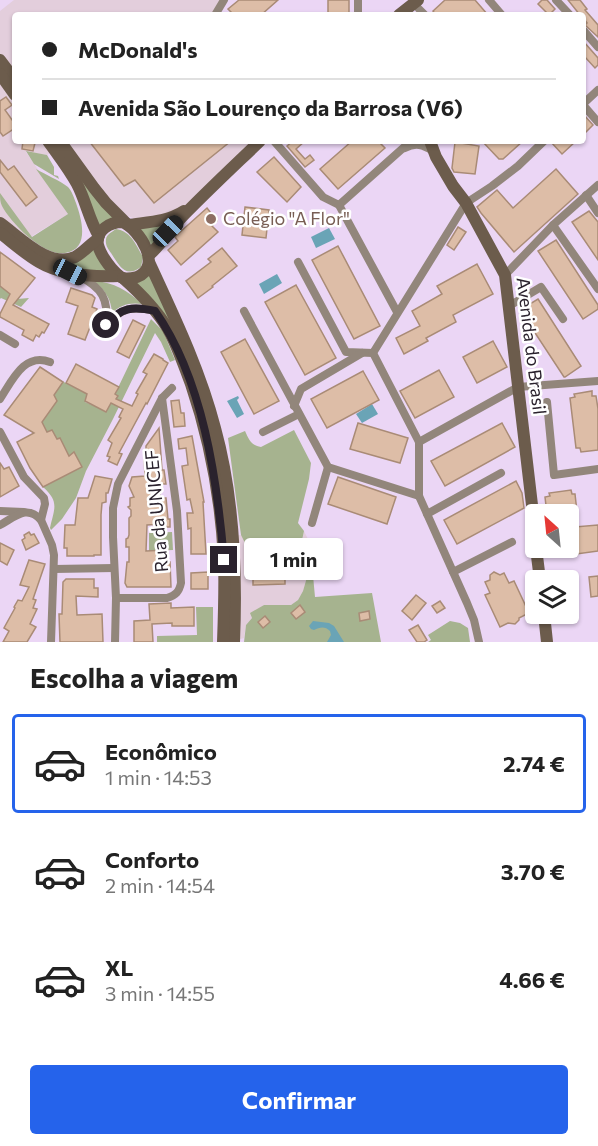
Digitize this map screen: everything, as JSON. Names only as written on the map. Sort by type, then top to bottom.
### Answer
[{"type":"main road","points":[[418,10],[429,0]]},
{"type":"main road","points":[[0,60],[12,76]]},
{"type":"main road","points":[[0,74],[12,91]]},
{"type":"main road","points":[[50,144],[77,184],[99,238]]},
{"type":"main road","points":[[62,144],[110,207],[138,234],[201,382],[216,430],[227,488],[234,551],[234,642]]},
{"type":"main road","points":[[0,233],[39,262],[48,266],[88,276],[134,278],[142,275],[147,269],[149,258],[168,231],[257,144]]},
{"type":"main road","name":"Avenida do Brasil","points":[[431,146],[453,186],[466,203],[505,275],[532,504]]},
{"type":"main road","points":[[192,206],[178,215],[152,222],[127,224],[118,222],[109,225],[105,227],[98,245],[108,264],[147,301],[167,328],[176,345],[198,405],[216,482],[220,515],[224,560],[223,642]]},
{"type":"main road","points":[[110,207],[129,217],[152,222]]},
{"type":"main road","points":[[0,223],[40,253],[59,260],[78,256],[99,238]]},
{"type":"main road","points":[[545,624],[547,642]]},
{"type":"street","points":[[489,0],[499,12]]},
{"type":"street","points":[[556,0],[567,12]]},
{"type":"street","points":[[586,33],[598,47]]},
{"type":"street","points":[[586,103],[598,90]]},
{"type":"street","points":[[586,108],[598,123]]},
{"type":"street","points":[[277,144],[323,197],[339,205],[397,312]]},
{"type":"street","points":[[339,205],[408,144]]},
{"type":"street","points":[[373,353],[466,203],[518,166],[538,144]]},
{"type":"street","points":[[400,151],[410,145],[431,146]]},
{"type":"street","points":[[505,275],[553,225],[598,185]]},
{"type":"street","points":[[586,195],[598,213]]},
{"type":"street","points":[[553,225],[598,289]]},
{"type":"street","points":[[297,262],[346,352],[373,353]]},
{"type":"street","points":[[70,272],[92,283],[105,299],[106,325],[125,309],[155,311]]},
{"type":"street","points":[[509,306],[541,287],[563,319]]},
{"type":"street","points":[[244,311],[328,467],[419,496]]},
{"type":"street","points":[[0,335],[15,344]]},
{"type":"street","points":[[263,432],[297,410],[301,389],[362,352]]},
{"type":"street","points":[[373,353],[418,442],[419,496],[474,620],[478,642]]},
{"type":"street","points":[[0,399],[19,370],[25,365],[42,359],[50,363]]},
{"type":"street","points":[[418,442],[518,387],[598,381]]},
{"type":"street","points":[[115,642],[116,598],[112,537],[113,508],[118,484],[162,398],[172,388]]},
{"type":"street","name":"Rua da UNICEF","points":[[116,598],[167,598],[179,591],[177,511],[162,398]]},
{"type":"street","points":[[547,402],[554,475],[598,469]]},
{"type":"street","points":[[0,432],[24,477],[44,498],[45,504],[41,520]]},
{"type":"street","points":[[312,523],[328,467]]},
{"type":"street","points":[[427,514],[501,473]]},
{"type":"street","points":[[0,511],[33,513],[41,520],[52,545],[54,569],[51,642]]},
{"type":"street","points":[[0,525],[27,512]]},
{"type":"street","points":[[453,572],[512,542]]},
{"type":"street","points":[[54,569],[114,568]]},
{"type":"shaded area","points":[[14,0],[219,0],[222,3],[217,12],[12,12],[12,76],[0,60],[0,11]]},
{"type":"shaded area","points":[[0,74],[12,91],[12,144],[50,144],[54,149],[47,155],[26,152],[68,214],[24,241],[0,223]]},
{"type":"shaded area","points":[[62,144],[257,144],[178,215],[138,220],[120,213]]},
{"type":"shaded area","points":[[304,531],[310,543],[306,554],[307,577],[298,600],[291,605],[264,605],[251,614],[252,618],[246,625],[244,638],[234,641],[233,536],[241,535],[248,540],[272,540],[281,546],[301,545]]},
{"type":"green space","points":[[57,144],[114,218],[99,228]]},
{"type":"green space","points":[[26,151],[47,155],[54,167],[54,175],[59,179],[34,164]]},
{"type":"green space","points":[[36,169],[64,184],[73,195],[82,225],[82,233],[78,246],[73,250],[57,253],[38,244],[20,229],[2,206],[0,193],[32,237],[68,214]]},
{"type":"green space","points":[[174,219],[152,246],[138,226]]},
{"type":"green space","points":[[116,229],[129,236],[143,257],[141,267],[131,272],[123,269],[107,247],[107,237]]},
{"type":"green space","points":[[94,245],[109,272],[98,273],[54,264]]},
{"type":"green space","points":[[150,275],[197,383],[211,427],[221,474],[229,546],[230,642],[227,642],[227,571],[222,500],[209,431],[187,363],[172,330],[152,300],[134,284]]},
{"type":"green space","points":[[94,281],[120,288],[142,304],[126,305],[112,313],[107,295]]},
{"type":"green space","points":[[0,286],[17,299],[29,298],[21,307],[0,299]]},
{"type":"green space","points":[[151,319],[163,331],[175,360],[170,362],[155,333],[86,471],[76,498],[62,519],[51,530],[54,502],[43,487],[81,467],[74,453],[67,457],[60,438],[57,439],[52,430],[40,433],[28,430],[40,424],[57,401],[54,395],[58,389],[56,387],[58,379],[87,394],[85,402],[106,411],[111,403],[114,404],[118,396],[115,394]]},
{"type":"green space","points":[[294,430],[311,463],[298,523],[304,531],[301,545],[281,546],[272,541],[248,540],[249,548],[241,535],[228,438],[245,431],[251,442],[261,447]]},
{"type":"green space","points":[[172,532],[173,550],[149,551],[149,533]]},
{"type":"green space","points":[[310,543],[315,597],[372,593],[381,642],[244,642],[246,625],[252,618],[250,613],[264,605],[291,605],[298,600],[307,577],[306,554]]},
{"type":"green space","points":[[196,607],[213,607],[213,642],[157,642],[157,636],[197,635]]},
{"type":"green space","points":[[450,621],[468,628],[470,642],[428,642],[431,640],[428,635]]},
{"type":"water","points":[[329,228],[335,239],[316,248],[311,237]]},
{"type":"water","points":[[277,274],[282,283],[264,294],[259,284]]},
{"type":"water","points":[[238,396],[237,400],[244,414],[237,418],[227,401]]},
{"type":"water","points":[[372,404],[378,414],[362,423],[356,414]]},
{"type":"water","points":[[313,621],[334,626],[344,642],[327,642],[331,635],[330,631],[324,628],[311,629],[309,626]]},
{"type":"building","points":[[239,0],[278,0],[264,12],[231,12],[228,9]]},
{"type":"building","points":[[328,0],[349,0],[349,12],[328,12]]},
{"type":"building","points":[[445,0],[475,0],[485,12],[434,12]]},
{"type":"building","points":[[542,0],[547,0],[555,9],[552,12],[546,12],[538,4]]},
{"type":"building","points":[[568,0],[580,0],[598,25],[598,37],[586,26],[586,12],[578,12]]},
{"type":"building","points":[[586,44],[598,58],[598,65],[595,68],[586,58]]},
{"type":"building","points":[[6,97],[12,105],[5,110],[12,120],[12,130],[3,136],[0,132],[0,101]]},
{"type":"building","points":[[586,117],[593,125],[586,132]]},
{"type":"building","points":[[23,144],[35,144],[33,151],[22,149]]},
{"type":"building","points":[[91,144],[227,144],[154,203],[135,180],[124,186]]},
{"type":"building","points":[[302,144],[296,149],[305,159],[310,155],[314,160],[305,167],[287,146]]},
{"type":"building","points":[[349,144],[381,144],[385,148],[338,189],[320,169]]},
{"type":"building","points":[[455,144],[479,146],[475,174],[454,172],[452,168]]},
{"type":"building","points":[[485,144],[520,144],[503,159],[499,159]]},
{"type":"building","points":[[553,144],[573,144],[562,154]]},
{"type":"building","points":[[274,157],[301,187],[287,202],[257,172]]},
{"type":"building","points":[[0,160],[8,170],[14,166],[37,197],[26,206],[0,172]]},
{"type":"building","points":[[556,169],[578,194],[514,252],[477,207],[497,190],[513,208]]},
{"type":"building","points":[[245,207],[269,210],[266,238],[242,235]]},
{"type":"building","points":[[207,208],[217,221],[212,226],[218,232],[181,265],[168,250],[178,241],[175,237]]},
{"type":"building","points":[[589,211],[598,222],[598,260],[572,222]]},
{"type":"building","points":[[458,227],[466,232],[454,250],[447,245]]},
{"type":"building","points":[[556,240],[598,305],[598,309],[583,319],[538,251]]},
{"type":"building","points":[[338,246],[380,326],[354,339],[312,260]]},
{"type":"building","points":[[222,248],[237,266],[198,298],[186,281],[211,262],[208,259]]},
{"type":"building","points":[[0,252],[35,278],[13,305],[49,324],[44,333],[42,332],[39,337],[36,335],[33,341],[22,335],[24,330],[0,317],[10,294],[0,286]]},
{"type":"building","points":[[477,264],[493,294],[453,315],[456,322],[426,338],[428,341],[404,354],[396,338],[420,326],[412,311],[442,294],[437,286]]},
{"type":"building","points":[[296,285],[336,358],[305,375],[265,302]]},
{"type":"building","points":[[71,288],[95,298],[92,307],[97,309],[85,340],[68,334],[78,306],[66,302]]},
{"type":"building","points":[[538,299],[581,366],[565,377],[520,310]]},
{"type":"building","points":[[133,320],[145,326],[129,358],[117,352]]},
{"type":"building","points":[[245,339],[279,401],[254,414],[221,352]]},
{"type":"building","points":[[493,341],[507,367],[477,383],[463,357]]},
{"type":"building","points":[[154,354],[168,363],[119,453],[122,454],[117,465],[108,461],[110,457],[107,456],[112,443],[108,440],[121,418],[119,417],[123,409],[111,403],[106,412],[85,401],[87,394],[66,383],[76,364],[119,387],[115,394],[118,396],[116,399],[132,406],[138,394],[136,393],[147,374],[143,372]]},
{"type":"building","points":[[40,367],[63,382],[54,395],[57,401],[42,422],[47,432],[52,430],[57,439],[60,438],[69,456],[74,452],[82,467],[43,487],[17,442],[34,433],[4,415]]},
{"type":"building","points":[[439,370],[454,397],[415,418],[400,391]]},
{"type":"building","points":[[363,371],[379,400],[327,428],[311,399]]},
{"type":"building","points":[[592,391],[592,396],[596,396],[598,409],[598,450],[581,452],[580,448],[576,448],[570,398],[575,397],[574,394]]},
{"type":"building","points":[[179,400],[181,413],[184,413],[185,426],[174,427],[171,401]]},
{"type":"building","points":[[358,423],[408,438],[400,463],[350,449]]},
{"type":"building","points":[[502,423],[515,447],[445,486],[431,461]]},
{"type":"building","points":[[159,428],[162,470],[164,470],[166,484],[159,484],[160,498],[166,498],[170,527],[161,527],[161,524],[147,525],[146,551],[168,550],[171,587],[127,587],[125,583],[129,547],[126,547],[126,539],[129,535],[131,516],[131,510],[128,507],[130,498],[134,497],[129,486],[132,477],[145,476],[146,446]]},
{"type":"building","points":[[192,436],[204,502],[206,554],[191,554],[191,528],[188,529],[187,513],[193,513],[190,499],[187,500],[182,466],[188,465],[186,448],[179,449],[178,439]]},
{"type":"building","points":[[0,463],[4,469],[9,467],[19,486],[0,497]]},
{"type":"building","points":[[95,476],[112,479],[108,493],[106,493],[106,502],[102,503],[101,555],[67,556],[67,548],[64,548],[65,525],[75,525],[78,498],[88,498]]},
{"type":"building","points":[[338,477],[396,497],[387,524],[328,504]]},
{"type":"building","points":[[516,481],[522,493],[524,508],[457,544],[444,520]]},
{"type":"building","points":[[571,490],[572,494],[575,494],[576,504],[546,504],[545,497],[550,496],[549,493]]},
{"type":"building","points":[[598,525],[598,551],[579,554],[579,527]]},
{"type":"building","points":[[29,532],[31,535],[34,534],[39,543],[26,550],[22,540]]},
{"type":"building","points":[[0,543],[14,550],[7,565],[0,561]]},
{"type":"building","points":[[29,560],[45,564],[33,599],[36,600],[33,608],[37,609],[30,624],[36,627],[27,642],[3,642],[9,631],[4,628],[18,600],[22,601],[29,587],[20,585]]},
{"type":"building","points":[[264,562],[275,562],[276,572],[285,573],[285,584],[253,585],[253,573],[265,573]]},
{"type":"building","points":[[299,564],[300,578],[293,578],[292,565]]},
{"type":"building","points":[[208,572],[208,589],[191,589],[191,573]]},
{"type":"building","points":[[494,572],[500,575],[504,573],[509,583],[514,581],[525,604],[525,615],[515,624],[508,623],[500,627],[485,595],[490,593],[485,582],[490,580],[490,575]]},
{"type":"building","points":[[598,576],[598,596],[591,597],[589,577]]},
{"type":"building","points":[[66,579],[94,579],[94,588],[98,588],[98,597],[76,596],[77,615],[102,614],[103,642],[60,642],[59,614],[62,614],[63,582]]},
{"type":"building","points":[[416,595],[426,603],[412,620],[402,611]]},
{"type":"building","points":[[440,601],[445,608],[437,613],[432,606]]},
{"type":"building","points":[[171,603],[171,608],[194,607],[194,626],[172,626],[172,623],[152,624],[153,642],[134,642],[134,621],[150,620],[149,604]]},
{"type":"building","points":[[300,605],[305,612],[296,619],[291,613]]},
{"type":"building","points":[[369,611],[370,619],[360,621],[359,613]]},
{"type":"building","points":[[265,616],[270,622],[263,628],[258,622]]},
{"type":"building","points":[[418,625],[427,640],[424,642],[417,642],[409,630]]},
{"type":"place","name":"Colégio \"A Flor\"","points":[[211,219]]},
{"type":"route","points":[[106,325],[125,309],[155,311],[176,345],[198,405],[207,440],[216,482],[224,560]]}]
